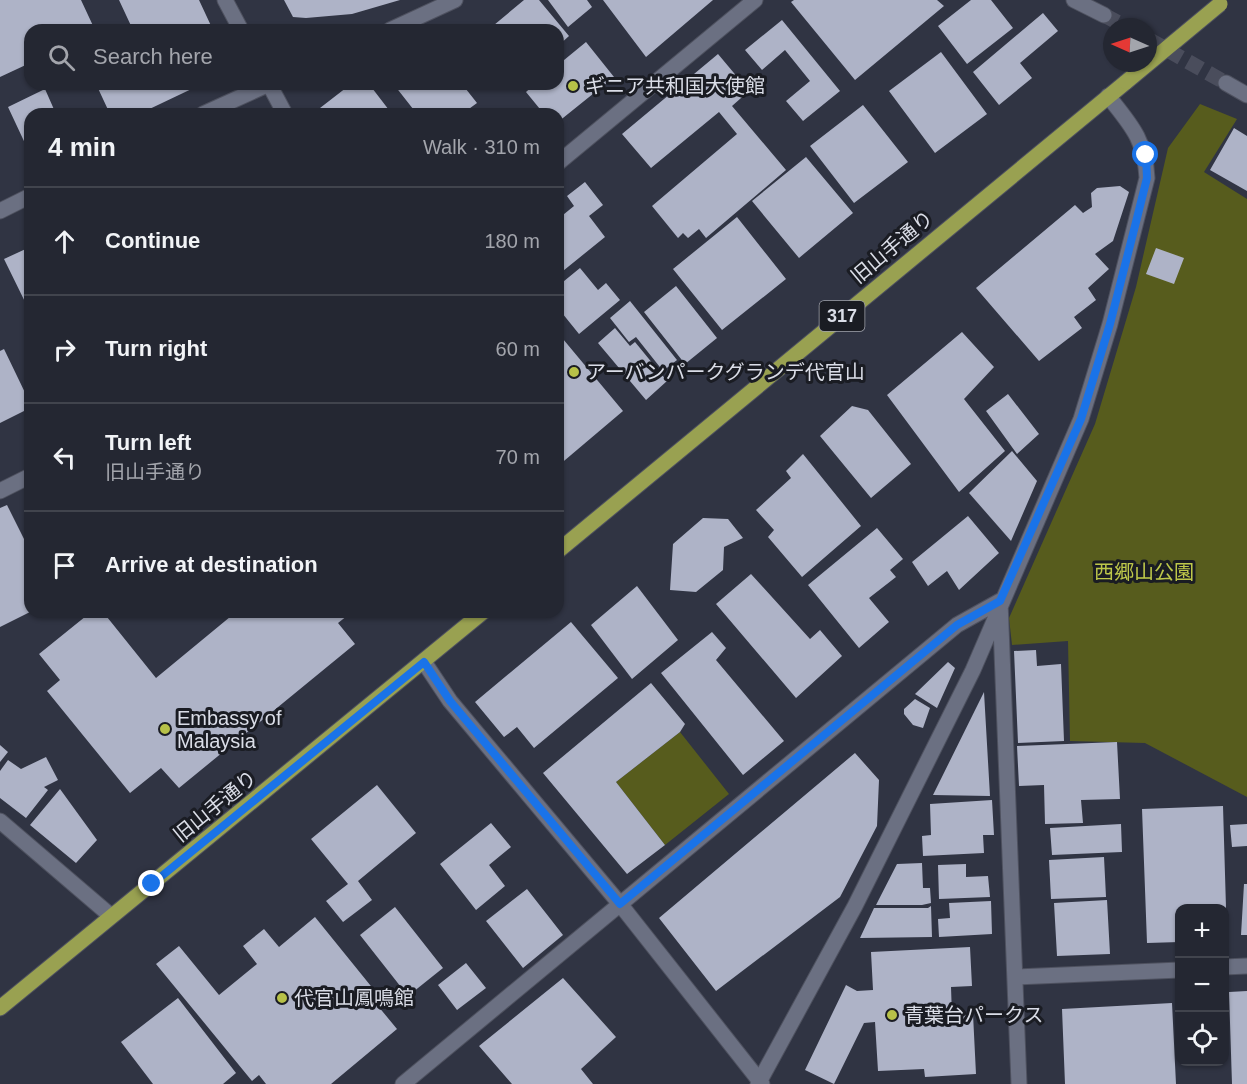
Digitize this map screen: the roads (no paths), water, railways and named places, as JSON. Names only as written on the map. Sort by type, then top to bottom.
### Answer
[{"type":"main road","name":"旧山手通り","points":[[564,546],[1223,2]]},
{"type":"main road","name":"旧山手通り","points":[[0,1008],[476,618]]},
{"type":"street","points":[[225,0],[238,24]]},
{"type":"street","points":[[403,24],[455,0]]},
{"type":"street","points":[[564,159],[755,0]]},
{"type":"street","points":[[1074,0],[1104,15]]},
{"type":"street","points":[[1226,83],[1247,95]]},
{"type":"street","points":[[216,108],[256,90]]},
{"type":"street","points":[[272,90],[282,108]]},
{"type":"street","points":[[424,662],[450,701],[620,904],[761,1083],[855,906],[972,670],[1000,601],[1081,419],[1110,324],[1147,178],[1146,155],[1139,136],[1108,96]]},
{"type":"street","points":[[0,211],[24,199]]},
{"type":"street","points":[[0,491],[24,479]]},
{"type":"street","points":[[403,1084],[957,625],[1000,601]]},
{"type":"street","points":[[1000,601],[1019,1084]]},
{"type":"street","points":[[0,821],[111,916]]},
{"type":"street","points":[[1229,968],[1247,966]]},
{"type":"street","points":[[1015,978],[1175,970]]},
{"type":"tunnel","points":[[1104,15],[1110,18]]},
{"type":"tunnel","points":[[1157,44],[1226,83]]},
{"type":"place","name":"ギニア共和国大使館","points":[[573,86]]},
{"type":"place","name":"アーバンパークグランデ代官山","points":[[574,372]]},
{"type":"place","name":"Embassy of Malaysia","points":[[165,729]]},
{"type":"place","name":"代官山鳳鳴館","points":[[282,998]]},
{"type":"place","name":"青葉台パークス","points":[[892,1015]]},
{"type":"park label","name":"西郷山公園","points":[[1144,572]]}]
